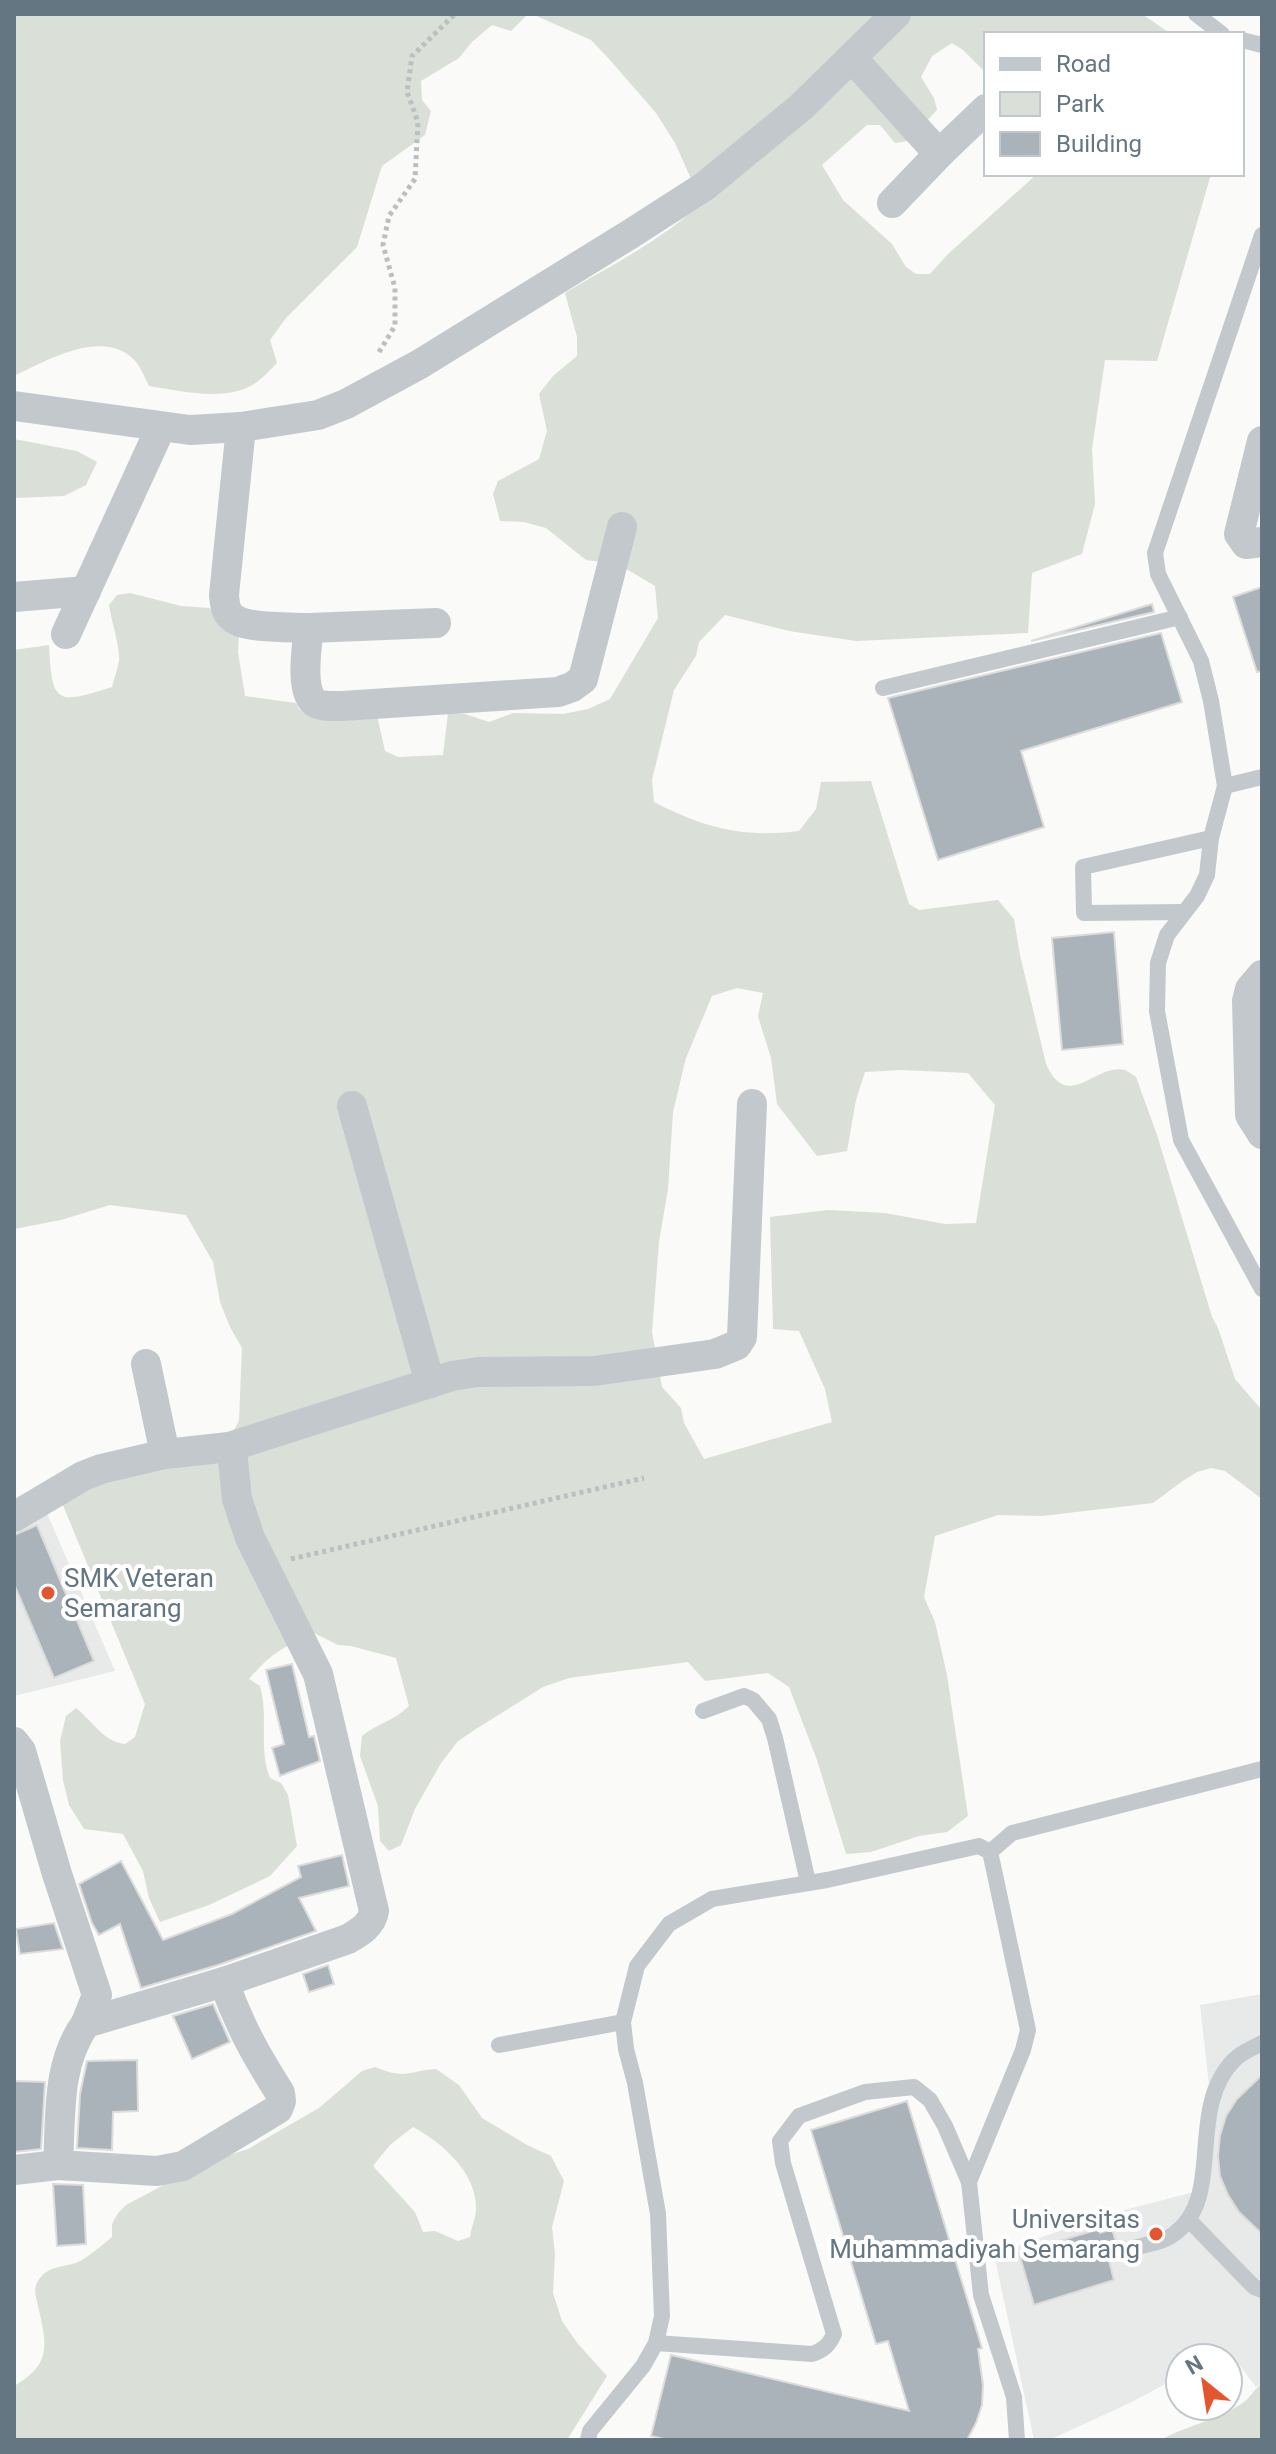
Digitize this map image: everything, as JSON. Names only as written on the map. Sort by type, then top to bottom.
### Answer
[{"type":"street","points":[[14,406],[190,430],[241,427],[318,415],[346,404],[420,364],[705,186],[801,107],[896,14]]},
{"type":"street","points":[[853,59],[939,154]]},
{"type":"street","points":[[892,203],[984,111]]},
{"type":"street","points":[[66,634],[161,427]]},
{"type":"street","points":[[241,427],[224,595],[225,608],[234,619],[251,624],[309,628],[436,623]]},
{"type":"street","points":[[1259,449],[1239,534],[1246,544],[1262,542]]},
{"type":"street","points":[[309,628],[307,690],[318,705],[558,692],[583,679],[622,527]]},
{"type":"street","points":[[14,597],[86,591]]},
{"type":"street","points":[[1256,1124],[1247,1001],[1250,989],[1262,975]]},
{"type":"street","points":[[14,1517],[83,1476],[165,1454],[229,1447],[452,1376],[478,1372],[594,1371],[715,1354],[737,1345],[742,1337],[752,1104]]},
{"type":"street","points":[[352,1106],[430,1383]]},
{"type":"street","points":[[146,1364],[165,1454]]},
{"type":"street","points":[[86,2023],[224,1982],[348,1939],[373,1919],[374,1911],[318,1674],[250,1538],[237,1499],[229,1447]]},
{"type":"street","points":[[14,1742],[21,1751],[97,1995],[67,2057],[58,2165]]},
{"type":"street","points":[[14,2170],[58,2165],[157,2171],[183,2166],[278,2109],[280,2093],[238,2022],[224,1982]]},
{"type":"lane","points":[[1196,14],[1219,32]]},
{"type":"lane","points":[[1262,235],[1155,553],[1158,574],[1201,661],[1225,786],[1211,838],[1207,875],[1197,896],[1167,935],[1158,963],[1157,1011],[1181,1140],[1262,1289]]},
{"type":"lane","points":[[883,688],[1180,617]]},
{"type":"lane","points":[[1225,786],[1262,777]]},
{"type":"lane","points":[[1184,912],[1084,913],[1083,867],[1211,838]]},
{"type":"lane","points":[[703,1711],[744,1696],[753,1700],[769,1719],[808,1882]]},
{"type":"lane","points":[[990,1852],[1012,1833],[1262,1769]]},
{"type":"lane","points":[[588,2440],[590,2431],[643,2366],[656,2343],[662,2316],[658,2214],[623,2022],[637,1966],[669,1924],[712,1899],[979,1846],[990,1852],[1028,2030],[1023,2050],[969,2182]]},
{"type":"lane","points":[[499,2045],[623,2022]]},
{"type":"lane","points":[[1121,2251],[1172,2236],[1189,2220],[1200,2197],[1207,2115],[1219,2078],[1237,2057],[1262,2043]]},
{"type":"lane","points":[[656,2343],[812,2354],[823,2350],[834,2334],[780,2141],[799,2116],[865,2092],[914,2087],[930,2100],[969,2182],[981,2295],[1014,2397],[1017,2440]]},
{"type":"lane","points":[[1189,2220],[1254,2287],[1262,2290]]},
{"type":"path","points":[[375,359],[395,326],[395,288],[383,245],[389,216],[415,179],[418,122],[407,92],[412,56],[455,14]]},
{"type":"path","points":[[263,1565],[644,1478]]},
{"type":"shaded area","name":"SMK Veteran Semarang","points":[[43,1504],[115,1671],[14,1696],[14,1515]]},
{"type":"shaded area","name":"Universitas Muhammadiyah Semarang","points":[[1262,1994],[1262,2384],[1256,2387],[1244,2371],[1244,2342],[1164,2342],[1164,2385],[1049,2440],[1034,2440],[994,2254],[1105,2215],[1194,2192],[1210,2094],[1200,2005]]},
{"type":"green space","points":[[14,14],[528,14],[511,31],[492,25],[459,58],[421,81],[422,100],[431,111],[425,135],[382,166],[357,247],[286,318],[270,340],[277,363],[254,384],[230,393],[216,394],[149,386],[137,363],[124,352],[109,347],[93,347],[60,355],[14,376]]},
{"type":"green space","points":[[532,14],[1142,14],[1168,32],[984,32],[984,71],[952,43],[932,56],[921,77],[934,98],[937,110],[908,141],[895,143],[880,125],[867,125],[822,165],[843,200],[892,244],[906,267],[916,274],[930,274],[1035,176],[1210,176],[1157,361],[1105,360],[1092,449],[1095,504],[1082,554],[1032,573],[1028,633],[856,641],[789,631],[725,615],[699,642],[696,656],[674,690],[652,780],[654,802],[724,829],[760,833],[799,831],[816,809],[821,782],[871,781],[909,904],[919,910],[998,900],[1014,919],[1046,1064],[1054,1078],[1063,1085],[1073,1086],[1114,1070],[1125,1070],[1136,1077],[1157,1135],[1212,1317],[1235,1379],[1262,1408],[1262,1499],[1225,1471],[1211,1468],[1197,1472],[1153,1503],[1042,1516],[998,1515],[935,1536],[924,1597],[935,1622],[947,1675],[968,1816],[947,1832],[919,1836],[871,1852],[846,1854],[817,1760],[789,1687],[768,1673],[705,1681],[688,1662],[569,1678],[543,1687],[479,1727],[458,1741],[441,1763],[415,1809],[401,1845],[389,1851],[380,1841],[378,1806],[360,1756],[362,1736],[409,1706],[396,1658],[338,1645],[314,1633],[278,1652],[249,1679],[260,1686],[266,1767],[270,1778],[281,1783],[288,1795],[297,1846],[270,1876],[209,1905],[160,1922],[149,1898],[143,1871],[123,1834],[84,1829],[69,1805],[63,1780],[60,1741],[66,1716],[76,1708],[104,1735],[125,1744],[135,1737],[145,1704],[60,1498],[93,1483],[220,1456],[239,1421],[242,1348],[220,1302],[213,1262],[186,1215],[110,1205],[61,1220],[14,1229],[14,650],[49,645],[52,680],[56,690],[61,695],[79,696],[112,687],[119,654],[109,605],[117,595],[130,593],[181,606],[209,608],[239,633],[238,652],[245,696],[296,703],[306,713],[376,711],[385,751],[398,757],[443,755],[448,713],[465,714],[489,722],[513,713],[563,714],[588,709],[610,699],[658,618],[655,586],[618,564],[586,560],[546,528],[524,522],[500,521],[493,494],[498,481],[539,459],[547,431],[539,394],[553,376],[577,356],[577,337],[565,293],[674,226],[701,201],[675,143],[656,113],[591,40]],"holes":[[[737,988],[763,993],[758,1016],[771,1058],[777,1104],[817,1156],[847,1151],[856,1100],[865,1072],[968,1073],[995,1105],[976,1223],[945,1224],[885,1213],[828,1210],[770,1217],[773,1329],[799,1331],[825,1389],[832,1422],[704,1459],[684,1423],[681,1408],[662,1387],[652,1332],[673,1112],[686,1058],[712,996]]]},
{"type":"green space","points":[[14,439],[77,451],[97,462],[86,485],[64,496],[14,498]]},
{"type":"green space","points":[[375,2067],[400,2074],[436,2069],[459,2085],[482,2118],[551,2156],[564,2181],[552,2227],[555,2254],[553,2293],[562,2321],[607,2376],[567,2440],[14,2440],[14,2386],[35,2370],[44,2352],[35,2290],[42,2275],[82,2260],[112,2237],[112,2224],[126,2205],[175,2179],[248,2149],[319,2108],[362,2071]],"holes":[[[413,2127],[447,2151],[465,2172],[475,2197],[476,2211],[470,2237],[458,2241],[435,2231],[423,2232],[415,2212],[373,2166],[390,2145]]]},
{"type":"green space","points":[[1262,2384],[1262,2440],[1161,2440],[1203,2422],[1244,2422],[1244,2401]]},
{"type":"building","points":[[1262,587],[1262,671],[1257,672],[1233,597]]},
{"type":"building","points":[[1152,604],[1154,612],[1031,641]]},
{"type":"building","points":[[1161,633],[1182,702],[1021,751],[1044,827],[938,860],[888,698]]},
{"type":"building","points":[[1114,932],[1123,1044],[1062,1050],[1052,938]]},
{"type":"building","points":[[37,1525],[94,1661],[54,1678],[14,1584],[14,1535]]},
{"type":"building","points":[[292,1664],[309,1737],[314,1736],[320,1761],[280,1776],[272,1748],[284,1744],[266,1670]]},
{"type":"building","points":[[342,1855],[349,1886],[299,1898],[316,1931],[141,1988],[120,1924],[99,1935],[79,1884],[121,1861],[163,1940],[232,1914],[301,1877],[298,1866]]},
{"type":"building","points":[[54,1923],[63,1949],[20,1954],[16,1929]]},
{"type":"building","points":[[328,1965],[334,1984],[309,1992],[303,1974]]},
{"type":"building","points":[[213,2004],[230,2042],[192,2059],[173,2016]]},
{"type":"building","points":[[137,2060],[138,2111],[113,2112],[112,2150],[77,2148],[80,2094],[87,2061]]},
{"type":"building","points":[[1262,2075],[1262,2234],[1239,2212],[1228,2195],[1220,2176],[1218,2156],[1226,2116],[1237,2099]]},
{"type":"building","points":[[14,2081],[45,2082],[41,2149],[14,2152]]},
{"type":"building","points":[[907,2101],[982,2348],[978,2349],[983,2385],[982,2405],[967,2440],[668,2440],[651,2436],[671,2355],[909,2411],[888,2341],[876,2344],[811,2130]]},
{"type":"building","points":[[53,2184],[83,2185],[86,2244],[57,2246]]},
{"type":"building","points":[[1099,2229],[1100,2233],[1112,2229],[1116,2242],[1108,2257],[1114,2280],[1034,2305],[1019,2253]]},
{"type":"place","name":"SMK Veteran Semarang","points":[[48,1593]]},
{"type":"place","name":"Universitas Muhammadiyah Semarang","points":[[1156,2234]]}]
